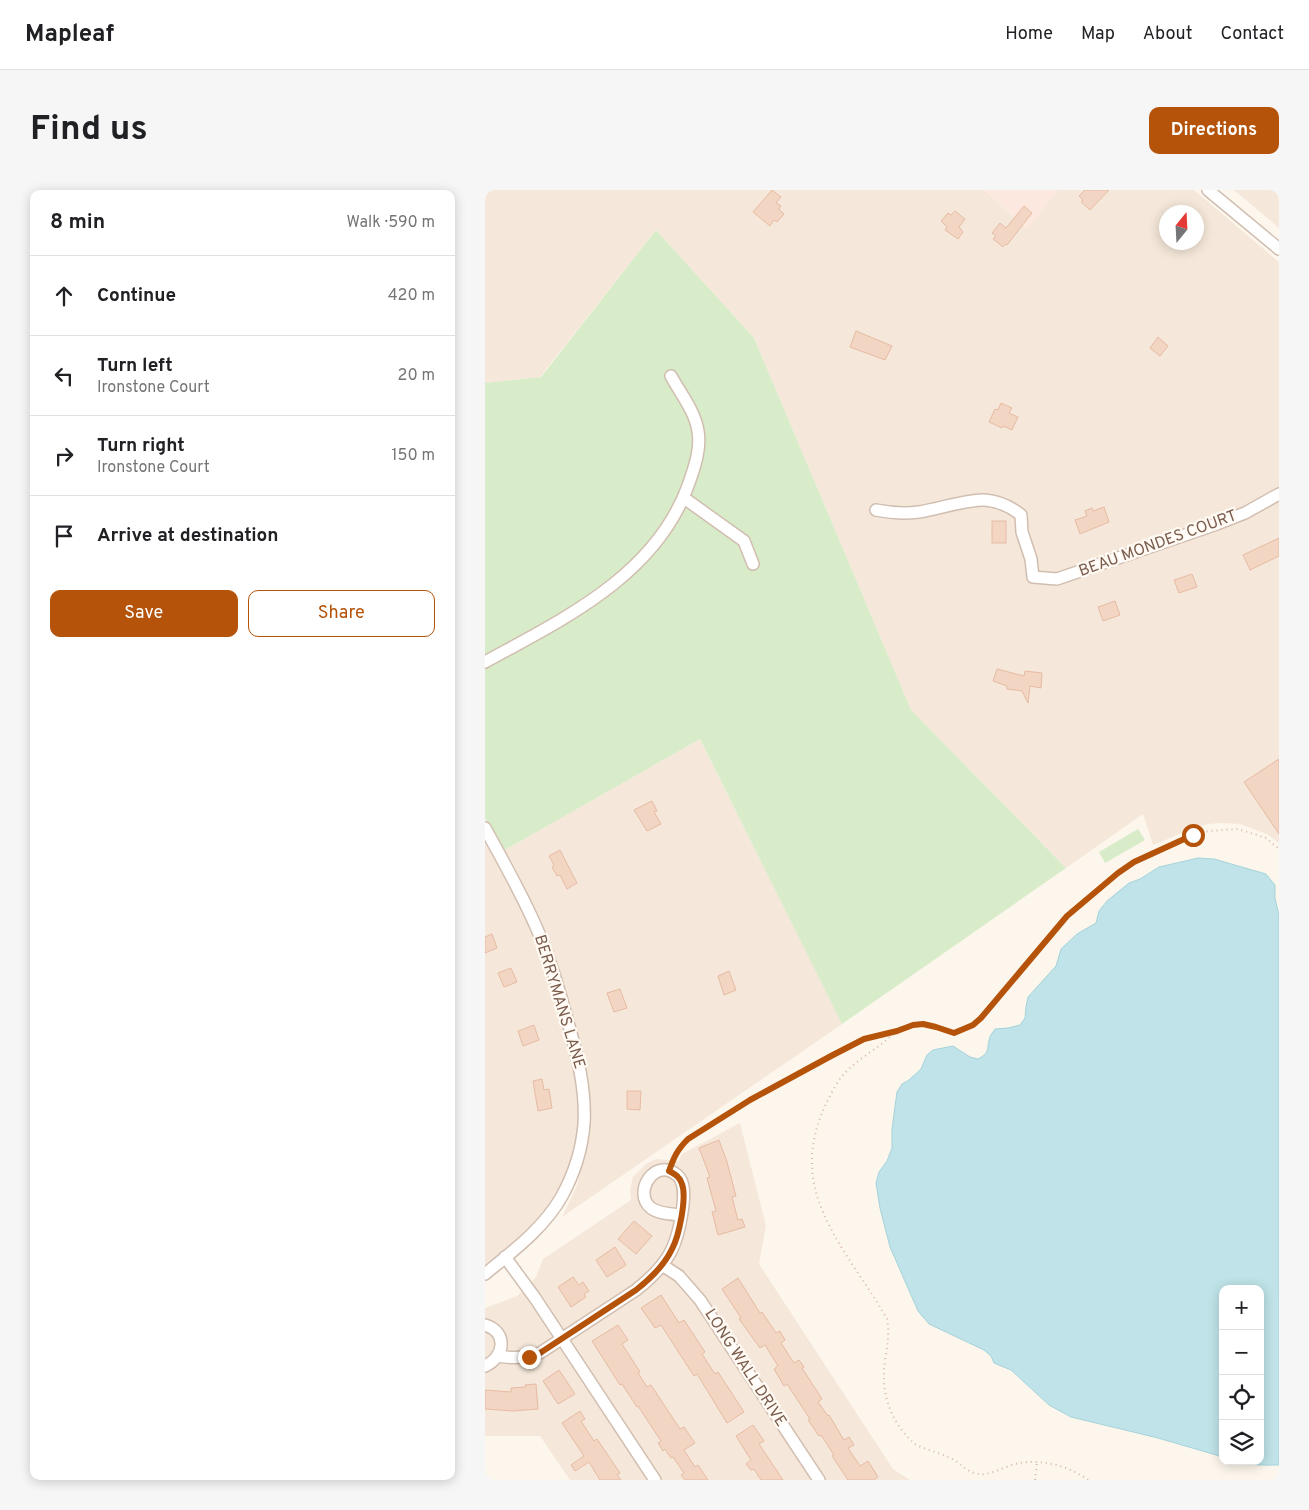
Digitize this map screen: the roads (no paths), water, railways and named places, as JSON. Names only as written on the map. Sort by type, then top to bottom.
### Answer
[{"type":"street","points":[[1208,190],[1279,249]]},
{"type":"street","points":[[485,662],[565,617],[603,593],[640,560],[659,538],[684,498],[697,458],[699,445],[698,430],[693,415],[671,376]]},
{"type":"street","name":"BEAU MONDES COURT","points":[[876,510],[897,514],[919,512],[985,500],[1004,505],[1021,515],[1022,532],[1031,559],[1033,577],[1057,579],[1217,524],[1245,513],[1279,494]]},
{"type":"street","points":[[684,498],[744,541],[753,564]]},
{"type":"street","name":"BERRYMANS LANE","points":[[485,828],[538,930],[572,1034],[582,1079],[584,1100],[579,1154],[565,1190],[553,1210],[540,1226],[522,1244],[485,1274]]},
{"type":"street","points":[[499,1356],[518,1358],[540,1353],[636,1290],[648,1281],[662,1265],[672,1250],[678,1235],[681,1215],[683,1196],[683,1184],[678,1176],[669,1171],[660,1170],[651,1174],[646,1182],[644,1191],[648,1205],[653,1209],[681,1215]]},
{"type":"street","points":[[505,1257],[535,1298],[655,1480]]},
{"type":"street","name":"LONG WALL DRIVE","points":[[662,1265],[679,1276],[700,1300],[819,1480]]},
{"type":"street","points":[[485,1325],[496,1331],[501,1339],[499,1356],[495,1361],[485,1366]]},
{"type":"water","points":[[1198,858],[1214,859],[1266,874],[1275,885],[1275,898],[1279,915],[1279,1465],[1264,1465],[1264,1285],[1219,1285],[1219,1456],[1158,1438],[1071,1417],[1049,1405],[1011,1370],[994,1363],[991,1356],[984,1350],[929,1324],[918,1311],[890,1247],[880,1208],[876,1183],[879,1172],[887,1161],[892,1148],[892,1129],[897,1092],[902,1084],[921,1069],[927,1055],[933,1050],[953,1046],[970,1057],[978,1059],[986,1052],[990,1037],[995,1029],[1020,1025],[1025,1018],[1028,997],[1056,966],[1061,949],[1077,934],[1096,923],[1099,911],[1107,901],[1129,883],[1140,879],[1159,867]]}]
